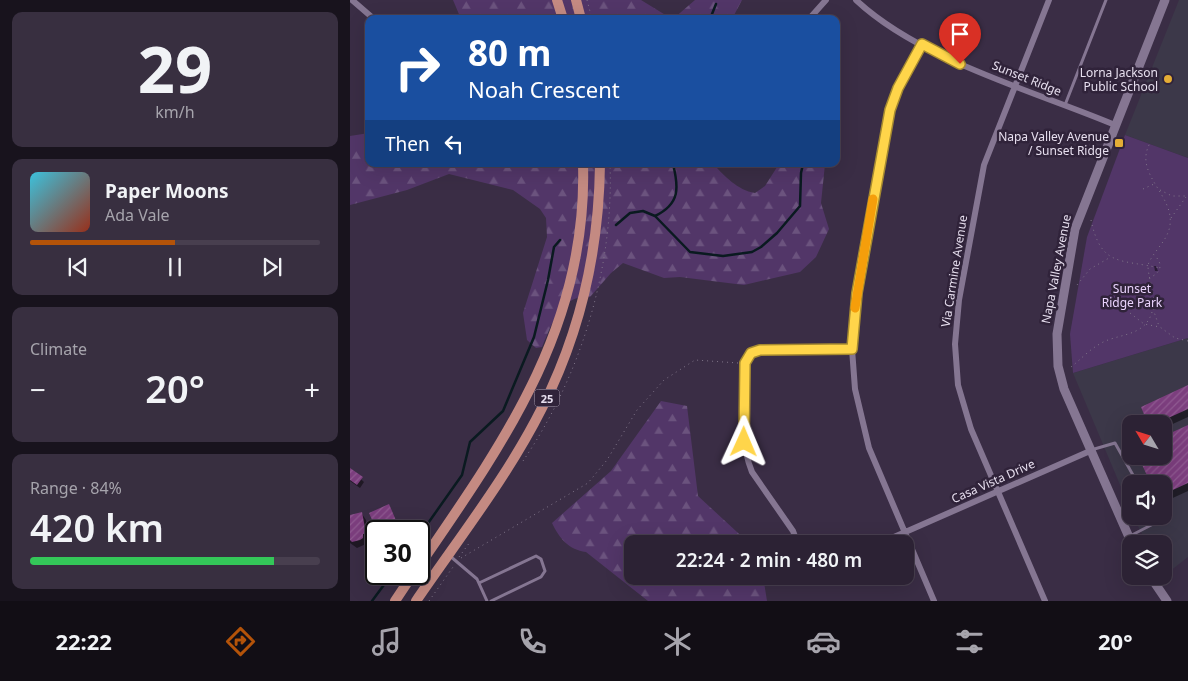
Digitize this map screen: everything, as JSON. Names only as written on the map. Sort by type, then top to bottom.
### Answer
[{"type":"main road","points":[[556,0],[562,15]]},
{"type":"main road","points":[[576,0],[580,15]]},
{"type":"main road","name":"25","points":[[430,550],[498,449],[530,392],[544,361],[560,315],[575,257],[580,226],[583,167]]},
{"type":"main road","name":"25","points":[[416,601],[521,446],[542,408],[568,348],[578,319],[597,232],[600,167]]},
{"type":"main road","points":[[395,601],[406,585]]},
{"type":"street","points":[[352,0],[369,15]]},
{"type":"street","points":[[813,15],[826,0]]},
{"type":"street","name":"Sunset Ridge","points":[[856,0],[884,23],[960,64],[1115,125]]},
{"type":"street","name":"Via Carmine Avenue","points":[[1045,601],[963,405],[958,385],[955,344],[959,300],[984,165],[1049,0]]},
{"type":"street","name":"Napa Valley Avenue","points":[[1128,535],[1060,378],[1057,334],[1075,229],[1165,0]]},
{"type":"street","points":[[922,44],[898,88],[890,110],[857,293],[852,349],[856,389],[864,432],[879,475],[934,601]]},
{"type":"street","points":[[793,535],[748,462],[744,442],[745,363],[751,353],[760,350],[852,349]]},
{"type":"street","name":"Casa Vista Drive","points":[[898,535],[1090,451]]},
{"type":"street","points":[[1156,585],[1166,601]]},
{"type":"lane","points":[[1065,105],[1106,0]]},
{"type":"lane","points":[[1090,451],[1115,443],[1133,475]]},
{"type":"lane","points":[[1138,535],[1152,525]]},
{"type":"lane","points":[[448,554],[479,583],[487,601]]},
{"type":"lane","points":[[479,583],[536,556],[541,559],[545,571],[541,577],[491,601]]},
{"type":"path","points":[[587,0],[591,15]]},
{"type":"path","points":[[1150,143],[1145,155],[1145,163],[1166,202],[1171,219]]},
{"type":"path","points":[[1143,189],[1155,184]]},
{"type":"path","points":[[1160,190],[1172,196],[1187,196]]},
{"type":"path","points":[[1160,327],[1153,309],[1153,293],[1148,266],[1153,254],[1166,236],[1178,205],[1187,196]]},
{"type":"path","points":[[1091,220],[1096,240],[1110,258],[1160,268]]},
{"type":"path","points":[[1149,279],[1157,274],[1160,268],[1159,260],[1153,254]]},
{"type":"path","points":[[1078,285],[1090,269],[1110,258]]},
{"type":"path","points":[[1071,367],[1100,343],[1135,332],[1144,324],[1153,309]]},
{"type":"path","points":[[1130,313],[1144,324],[1160,327],[1175,338],[1188,341]]},
{"type":"path","points":[[456,561],[588,483],[607,460],[637,410],[664,380],[695,360],[739,363]]},
{"type":"shaded area","name":"Lorna Jackson Public School","points":[[1179,0],[1188,0],[1188,158],[1125,135]]},
{"type":"shaded area","points":[[1188,338],[1188,557],[1172,570],[1172,535],[1142,535],[1138,525],[1172,525],[1172,475],[1122,475],[1122,490],[1073,373]]},
{"type":"green space","points":[[453,0],[641,0],[665,15],[459,15]]},
{"type":"green space","points":[[695,0],[742,0],[734,15],[678,15]]},
{"type":"green space","points":[[365,134],[365,167],[716,167],[737,186],[755,193],[765,186],[777,167],[825,167],[821,203],[829,229],[816,257],[800,272],[744,285],[680,277],[664,278],[623,263],[611,273],[590,297],[580,297],[565,305],[554,320],[542,347],[536,348],[527,340],[523,313],[547,237],[546,218],[540,209],[513,190],[449,174],[407,190],[350,205],[350,136]]},
{"type":"green space","name":"Sunset Ridge Park","points":[[1125,135],[1188,158],[1188,338],[1073,373],[1070,334],[1087,237]]},
{"type":"green space","points":[[661,401],[687,406],[698,496],[740,535],[624,535],[624,582],[586,552],[574,549],[565,542],[552,523],[611,471]]},
{"type":"green space","points":[[628,585],[764,585],[767,601],[648,601]]},
{"type":"building","points":[[1188,385],[1188,409],[1172,416],[1144,415],[1141,407]]},
{"type":"building","points":[[1188,425],[1188,483],[1172,490],[1172,475],[1147,475],[1142,465],[1172,465],[1172,432]]},
{"type":"building","points":[[350,468],[363,477],[357,485],[350,480]]},
{"type":"building","points":[[389,504],[396,520],[372,520],[369,513]]},
{"type":"building","points":[[362,512],[365,528],[363,538],[352,542],[350,540],[350,515]]},
{"type":"waterway","points":[[712,15],[716,4]]},
{"type":"waterway","points":[[655,216],[669,206],[676,194],[677,188],[674,167]]},
{"type":"waterway","points":[[616,225],[630,213],[643,211],[655,216],[690,252],[723,256],[752,252],[777,233],[800,206],[802,167]]},
{"type":"waterway","points":[[430,520],[462,475],[470,442],[503,411],[534,337],[554,247],[560,240]]},
{"type":"waterway","points":[[372,601],[384,585]]},
{"type":"slow traffic","points":[[855,308],[873,199]]},
{"type":"place","name":"Lorna Jackson Public School","points":[[1168,79]]},
{"type":"place","name":"Napa Valley Avenue / Sunset Ridge","points":[[1119,143]]},
{"type":"route","points":[[744,442],[745,363],[751,353],[760,350],[852,349],[854,315],[860,272],[894,97],[922,44],[960,64]]}]
